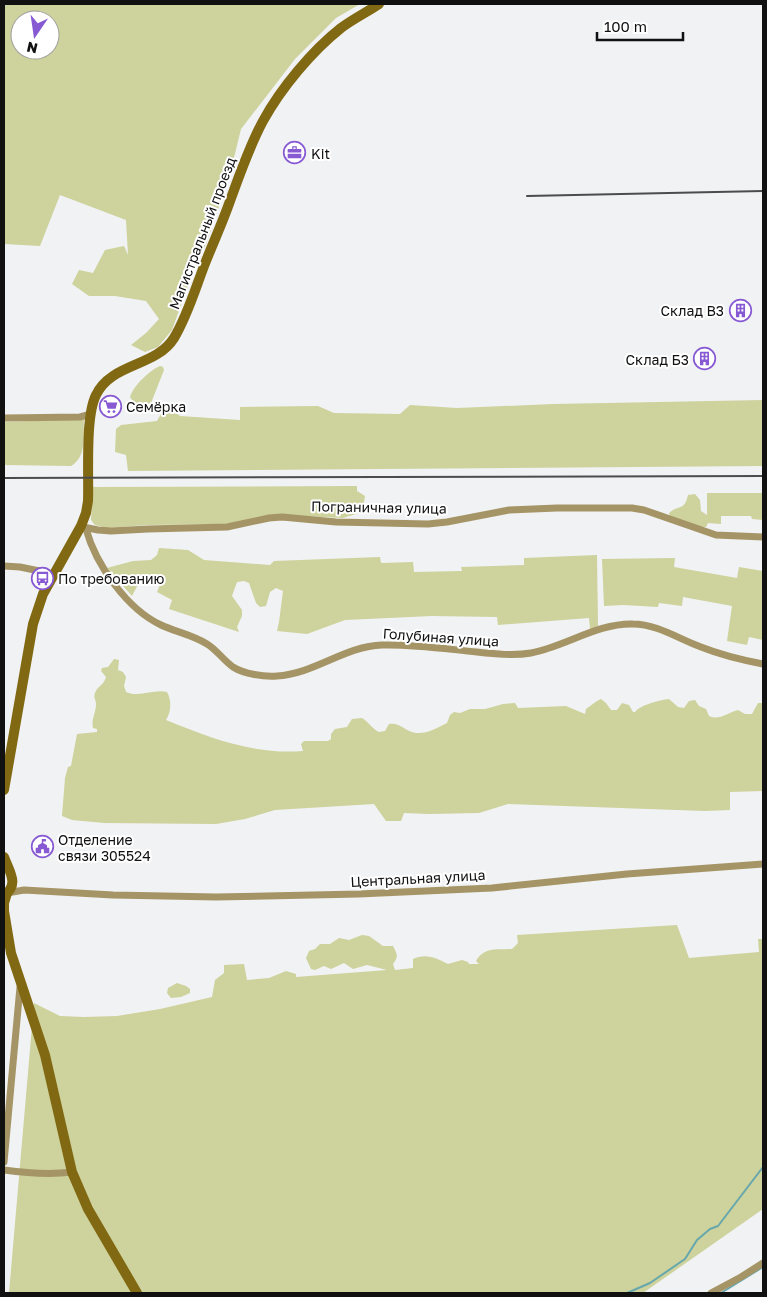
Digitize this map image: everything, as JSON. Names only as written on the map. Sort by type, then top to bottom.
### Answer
[{"type":"main road","name":"Магистральный проезд","points":[[4,790],[29,638],[37,610],[73,540],[84,527],[88,506],[91,414],[96,395],[104,384],[120,372],[158,354],[174,338],[184,318],[226,212],[244,160],[264,119],[286,87],[312,55],[337,32],[379,4]]},
{"type":"main road","points":[[4,857],[11,889],[5,894],[4,903],[11,953],[45,1055],[72,1172],[88,1209],[137,1293]]},
{"type":"street","points":[[4,418],[80,417],[91,414]]},
{"type":"street","name":"Пограничная улица","points":[[84,527],[111,531],[148,528],[227,527],[282,517],[336,522],[428,524],[509,510],[632,508],[644,510],[716,535],[763,537]]},
{"type":"street","name":"Голубиная улица","points":[[84,527],[106,573],[146,616],[161,625],[200,640],[233,667],[254,674],[275,676],[291,674],[360,649],[382,645],[514,654],[532,653],[599,629],[619,624],[634,624],[661,630],[717,653],[763,664]]},
{"type":"street","points":[[4,566],[54,574]]},
{"type":"street","name":"Центральная улица","points":[[5,894],[24,890],[216,897],[359,894],[492,888],[763,864]]},
{"type":"street","points":[[9,873],[17,887],[24,890]]},
{"type":"street","points":[[4,1162],[21,984]]},
{"type":"street","points":[[4,1170],[28,1173],[72,1172]]},
{"type":"street","points":[[711,1293],[763,1263]]},
{"type":"green space","points":[[4,4],[360,4],[336,18],[295,59],[241,129],[229,178],[206,244],[194,269],[172,330],[158,347],[145,352],[131,345],[159,319],[146,301],[115,296],[89,296],[72,284],[79,270],[93,273],[105,250],[124,246],[128,255],[126,220],[60,195],[40,246],[4,244]]},
{"type":"green space","points":[[160,366],[164,370],[151,403],[144,407],[135,404],[130,397],[138,383]]},
{"type":"green space","points":[[763,400],[763,466],[128,471],[126,455],[115,452],[116,429],[121,425],[157,421],[166,405],[180,416],[240,420],[240,407],[318,406],[334,413],[400,414],[410,405],[457,408]]},
{"type":"green space","points":[[84,419],[82,452],[80,457],[71,466],[4,465],[4,422]]},
{"type":"green space","points":[[357,486],[357,491],[365,496],[363,508],[359,513],[343,518],[279,515],[226,524],[147,525],[107,528],[95,525],[91,520],[93,487]]},
{"type":"green space","points":[[707,493],[763,493],[763,520],[752,519],[751,516],[721,516],[721,524],[708,523],[706,527],[702,527],[670,516],[669,513],[685,504],[688,495],[695,494],[700,500],[701,511],[707,515]]},
{"type":"green space","points":[[159,548],[188,550],[204,560],[270,565],[274,561],[380,557],[381,563],[413,562],[414,572],[462,571],[461,567],[524,565],[524,558],[597,555],[598,626],[590,629],[589,618],[498,625],[497,617],[432,616],[345,620],[307,634],[277,631],[283,591],[276,588],[270,592],[266,606],[260,607],[256,603],[249,583],[244,581],[237,582],[232,596],[242,610],[242,616],[237,627],[239,632],[169,609],[172,600],[157,592],[160,585],[142,577],[132,596],[107,568],[133,561],[151,560],[157,555]]},
{"type":"green space","points":[[675,558],[674,567],[737,578],[739,567],[763,571],[763,640],[749,637],[747,645],[727,641],[732,606],[683,597],[682,606],[659,603],[658,607],[604,606],[602,559]]},
{"type":"green space","points":[[114,659],[119,660],[118,670],[123,672],[126,677],[124,686],[126,692],[136,694],[167,692],[170,706],[166,720],[233,744],[285,752],[303,751],[301,744],[304,741],[328,741],[331,739],[331,734],[335,729],[347,727],[352,719],[362,718],[379,732],[385,731],[389,724],[393,724],[412,732],[424,733],[447,723],[450,715],[454,712],[460,713],[470,709],[485,709],[503,704],[515,703],[518,708],[566,706],[585,714],[586,709],[601,699],[611,710],[617,710],[622,703],[629,705],[633,712],[646,705],[669,699],[678,707],[684,708],[689,701],[695,700],[699,706],[706,709],[709,716],[716,718],[738,710],[745,714],[752,714],[758,703],[763,703],[763,791],[730,792],[730,810],[705,811],[508,804],[479,813],[404,813],[401,821],[386,821],[374,804],[275,810],[245,819],[216,824],[104,823],[72,820],[62,816],[65,778],[68,767],[71,766],[77,734],[97,732],[97,729],[93,728],[96,704],[94,695],[106,677],[101,671],[102,668],[108,667]]},
{"type":"green space","points":[[677,925],[689,958],[759,952],[758,939],[763,939],[763,1209],[643,1293],[9,1293],[34,1003],[60,1016],[117,1016],[160,1009],[212,997],[215,980],[224,973],[224,965],[244,964],[247,980],[269,978],[286,971],[296,974],[296,977],[387,970],[367,965],[353,969],[344,963],[331,969],[324,966],[315,970],[311,969],[306,958],[309,951],[315,949],[320,944],[330,944],[339,938],[349,940],[362,935],[369,936],[383,946],[393,946],[397,955],[393,964],[395,970],[413,968],[413,959],[422,956],[435,958],[448,964],[462,960],[469,964],[479,964],[476,961],[479,956],[487,951],[512,949],[518,943],[517,935]]},
{"type":"green space","points":[[177,983],[190,989],[190,993],[181,997],[171,998],[167,993],[168,988]]},
{"type":"waterway","points":[[627,1293],[650,1283],[685,1259],[697,1240],[710,1229],[718,1226],[763,1167]]},
{"type":"waterway","points":[[721,1293],[763,1267]]},
{"type":"railway","points":[[527,196],[763,191]]},
{"type":"railway","points":[[4,478],[763,476]]},
{"type":"place","name":"Kit","points":[[295,153]]},
{"type":"place","name":"Склад В3","points":[[740,310]]},
{"type":"place","name":"Склад Б3","points":[[705,359]]},
{"type":"place","name":"Семёрка","points":[[110,406]]},
{"type":"place","name":"По требованию","points":[[42,578]]},
{"type":"place","name":"Отделение связи 305524","points":[[42,847]]}]
